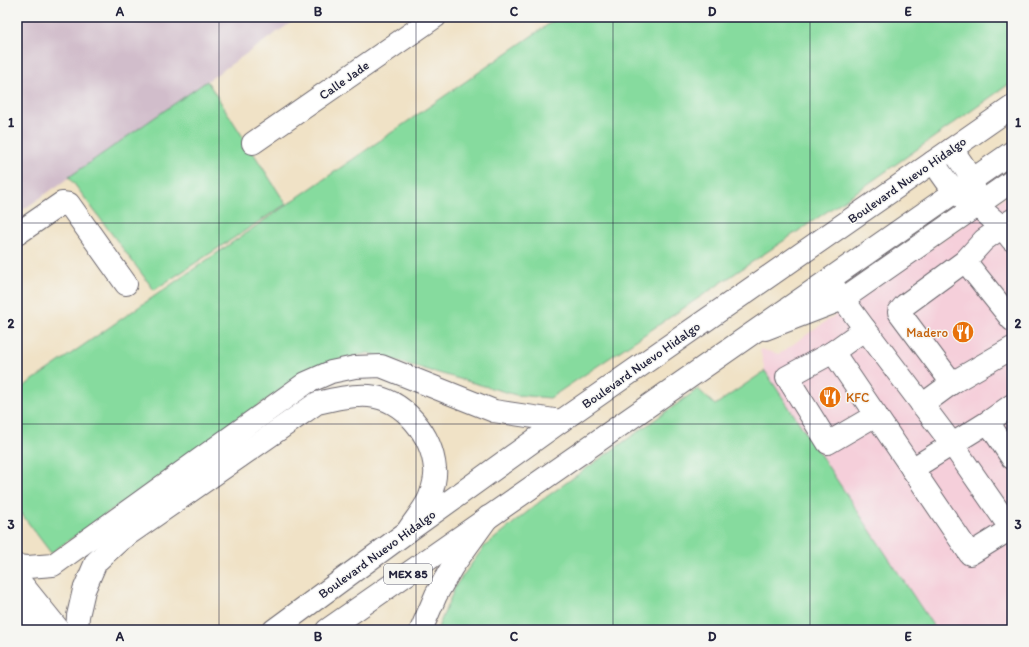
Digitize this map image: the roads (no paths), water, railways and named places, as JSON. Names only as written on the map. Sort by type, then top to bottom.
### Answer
[{"type":"main road","name":"Calle Jade","points":[[253,143],[435,17]]},
{"type":"main road","name":"Boulevard Nuevo Hidalgo","points":[[274,630],[561,421],[1012,107]]},
{"type":"main road","points":[[952,149],[973,180],[977,206]]},
{"type":"main road","points":[[421,630],[436,595],[452,567],[488,517],[1012,152]]},
{"type":"main road","points":[[933,162],[955,192],[1009,229]]},
{"type":"main road","points":[[752,334],[843,299],[1012,182]]},
{"type":"main road","points":[[17,234],[62,203],[69,204],[126,284]]},
{"type":"main road","points":[[952,383],[899,312],[905,305],[965,261],[984,240],[1009,229]]},
{"type":"main road","points":[[965,261],[1012,320]]},
{"type":"main road","points":[[829,280],[952,444],[1011,528],[970,554],[833,352]]},
{"type":"main road","points":[[865,329],[833,352],[787,377],[828,443],[876,415]]},
{"type":"main road","points":[[922,404],[952,383],[1012,348]]},
{"type":"main road","points":[[17,566],[28,567],[53,565],[306,383],[331,372],[355,367],[381,366],[494,411],[561,421]]},
{"type":"main road","points":[[77,630],[78,616],[84,590],[96,562],[120,540],[318,403],[342,397],[370,396],[394,404],[416,423],[430,446],[435,470],[430,497],[407,532]]},
{"type":"main road","points":[[912,469],[1012,406]]},
{"type":"main road","points":[[988,422],[1012,458]]},
{"type":"main road","name":"MEX 85","points":[[328,630],[488,517]]},
{"type":"main road","points":[[17,578],[59,630]]},
{"type":"main road","points":[[17,610],[33,630]]},
{"type":"place","name":"Madero","points":[[963,332]]},
{"type":"place","name":"KFC","points":[[830,397]]}]
